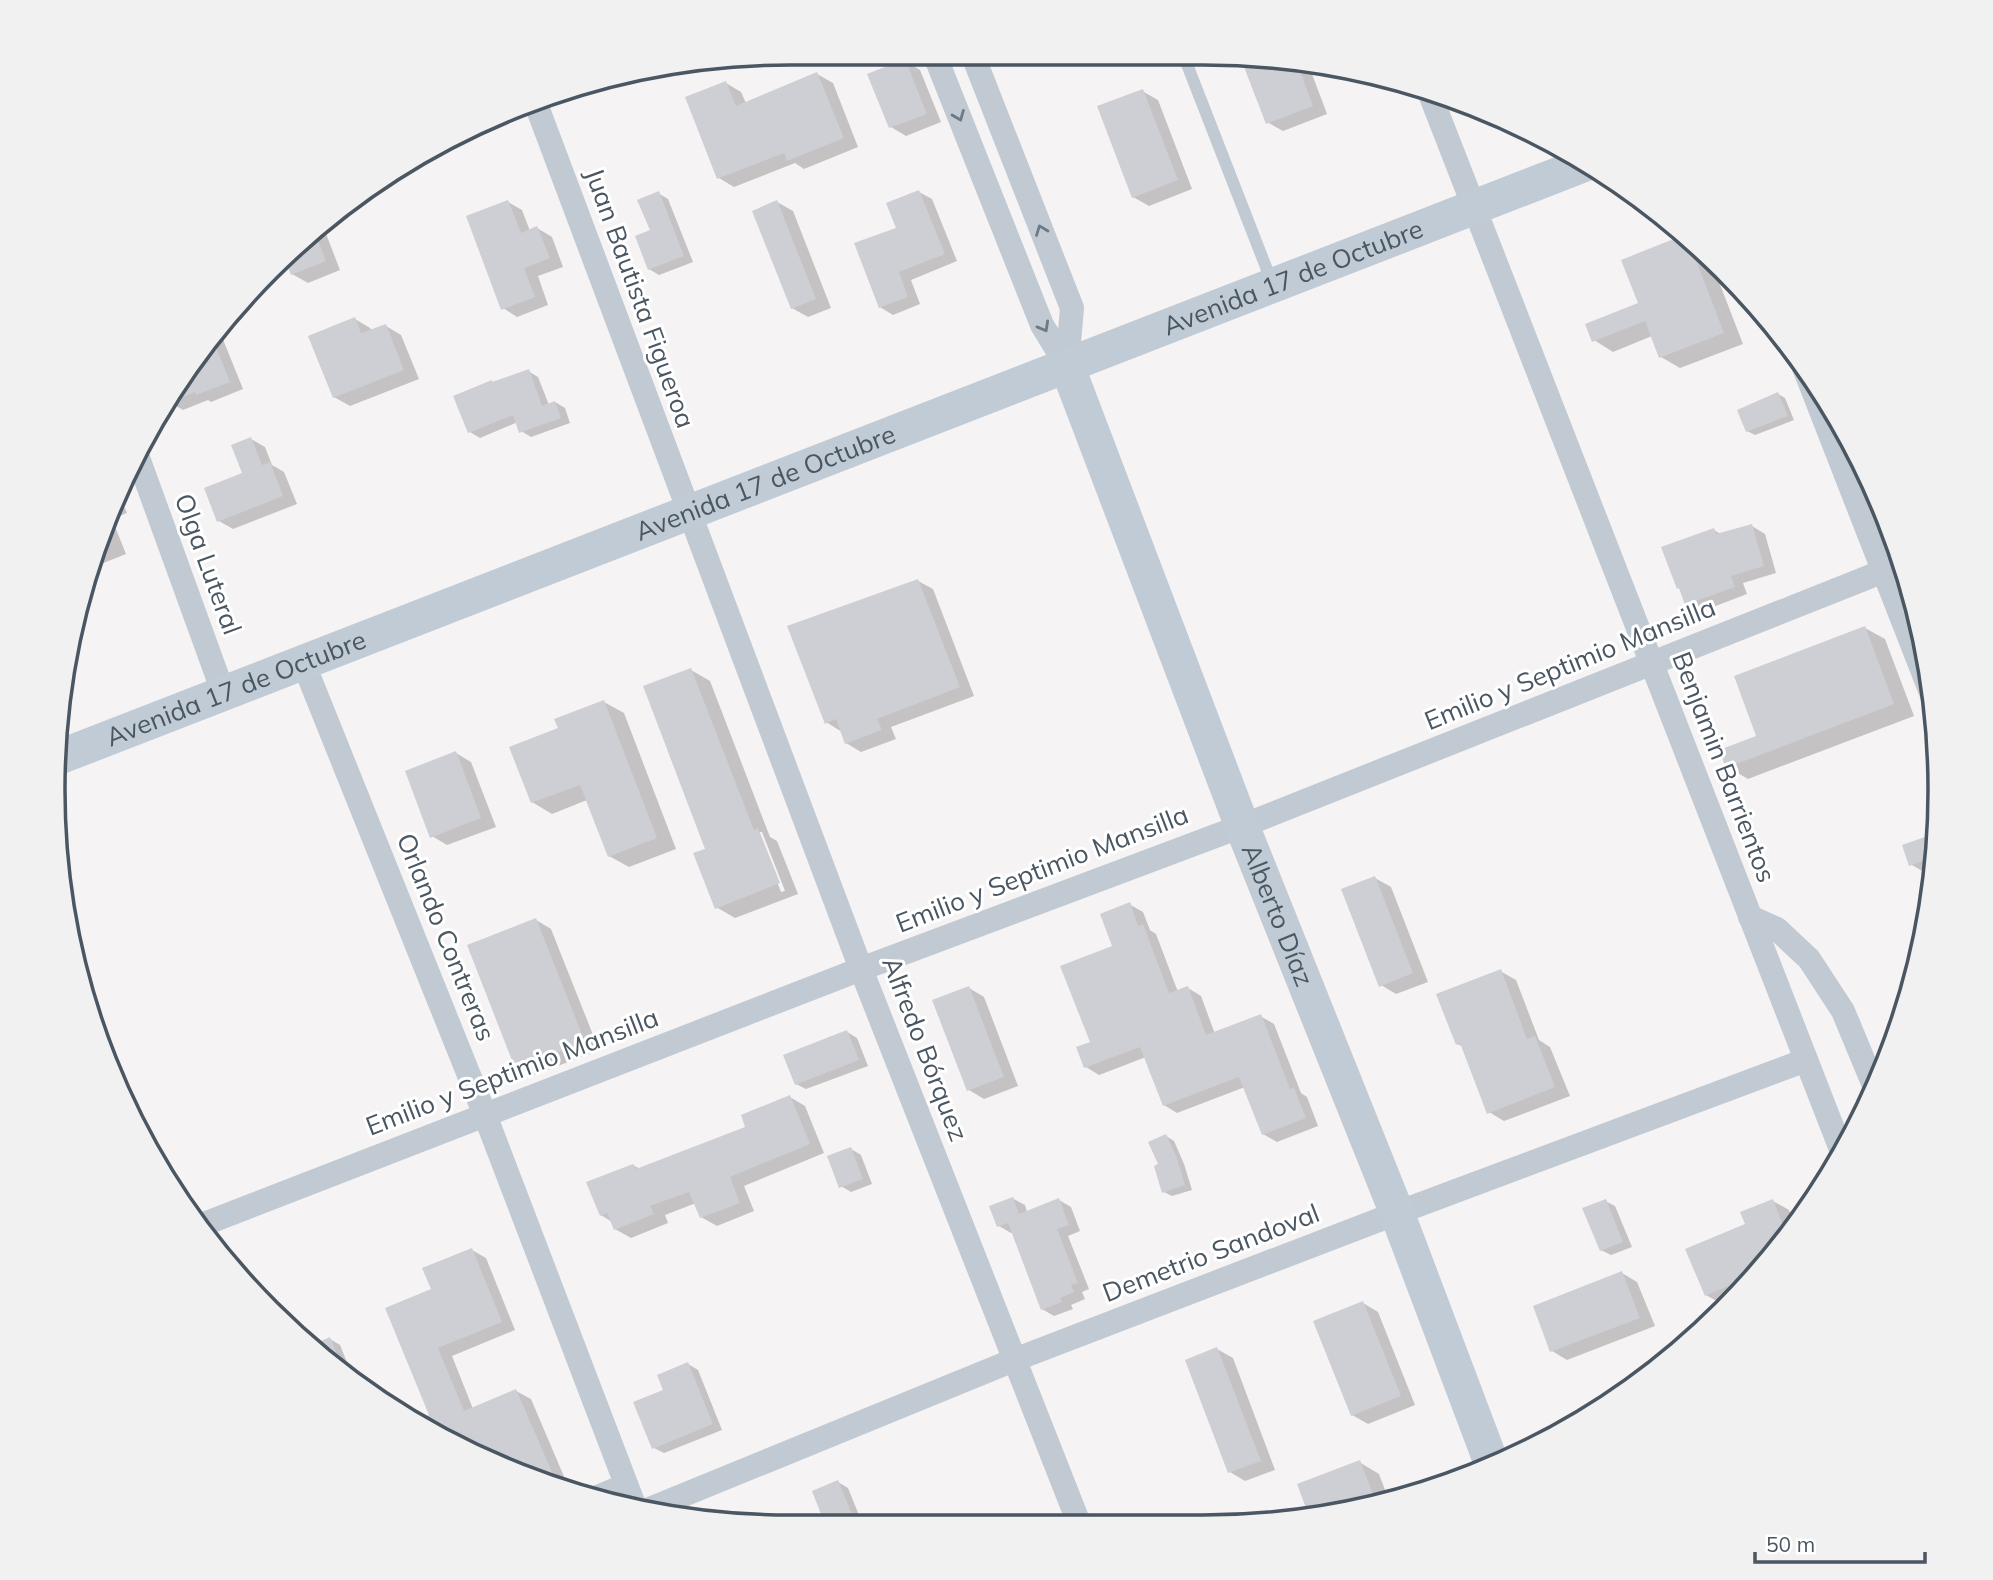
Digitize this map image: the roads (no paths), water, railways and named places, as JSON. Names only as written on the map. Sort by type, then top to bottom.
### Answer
[{"type":"main road","name":"Avenida 17 de Octubre","points":[[66,755],[1575,168]]},
{"type":"main road","name":"Alberto Díaz","points":[[1068,366],[1242,825],[1396,1213],[1489,1456]]},
{"type":"street","points":[[939,65],[1041,325],[1068,366]]},
{"type":"street","points":[[977,65],[1072,307],[1068,366]]},
{"type":"street","name":"Benjamin Barrientos","points":[[1433,102],[1838,1141]]},
{"type":"street","name":"Juan Bautista Figueroa","points":[[538,110],[689,512]]},
{"type":"street","points":[[1830,426],[1893,567],[1905,607]]},
{"type":"street","name":"Olga Luteral","points":[[141,467],[223,692]]},
{"type":"street","name":"Alfredo Bórquez","points":[[689,512],[861,969],[1075,1515]]},
{"type":"street","name":"Emilio y Septimio Mansilla","points":[[208,1222],[861,969],[1242,825],[1893,567]]},
{"type":"street","name":"Orlando Contreras","points":[[303,662],[485,1115],[631,1497]]},
{"type":"street","points":[[1750,917],[1777,929],[1809,959],[1843,1011],[1870,1075]]},
{"type":"street","name":"Demetrio Sandoval","points":[[663,1503],[1014,1360],[1396,1213],[1806,1060]]},
{"type":"street","points":[[608,1492],[626,1485]]},
{"type":"lane","points":[[1186,65],[1273,286]]}]
